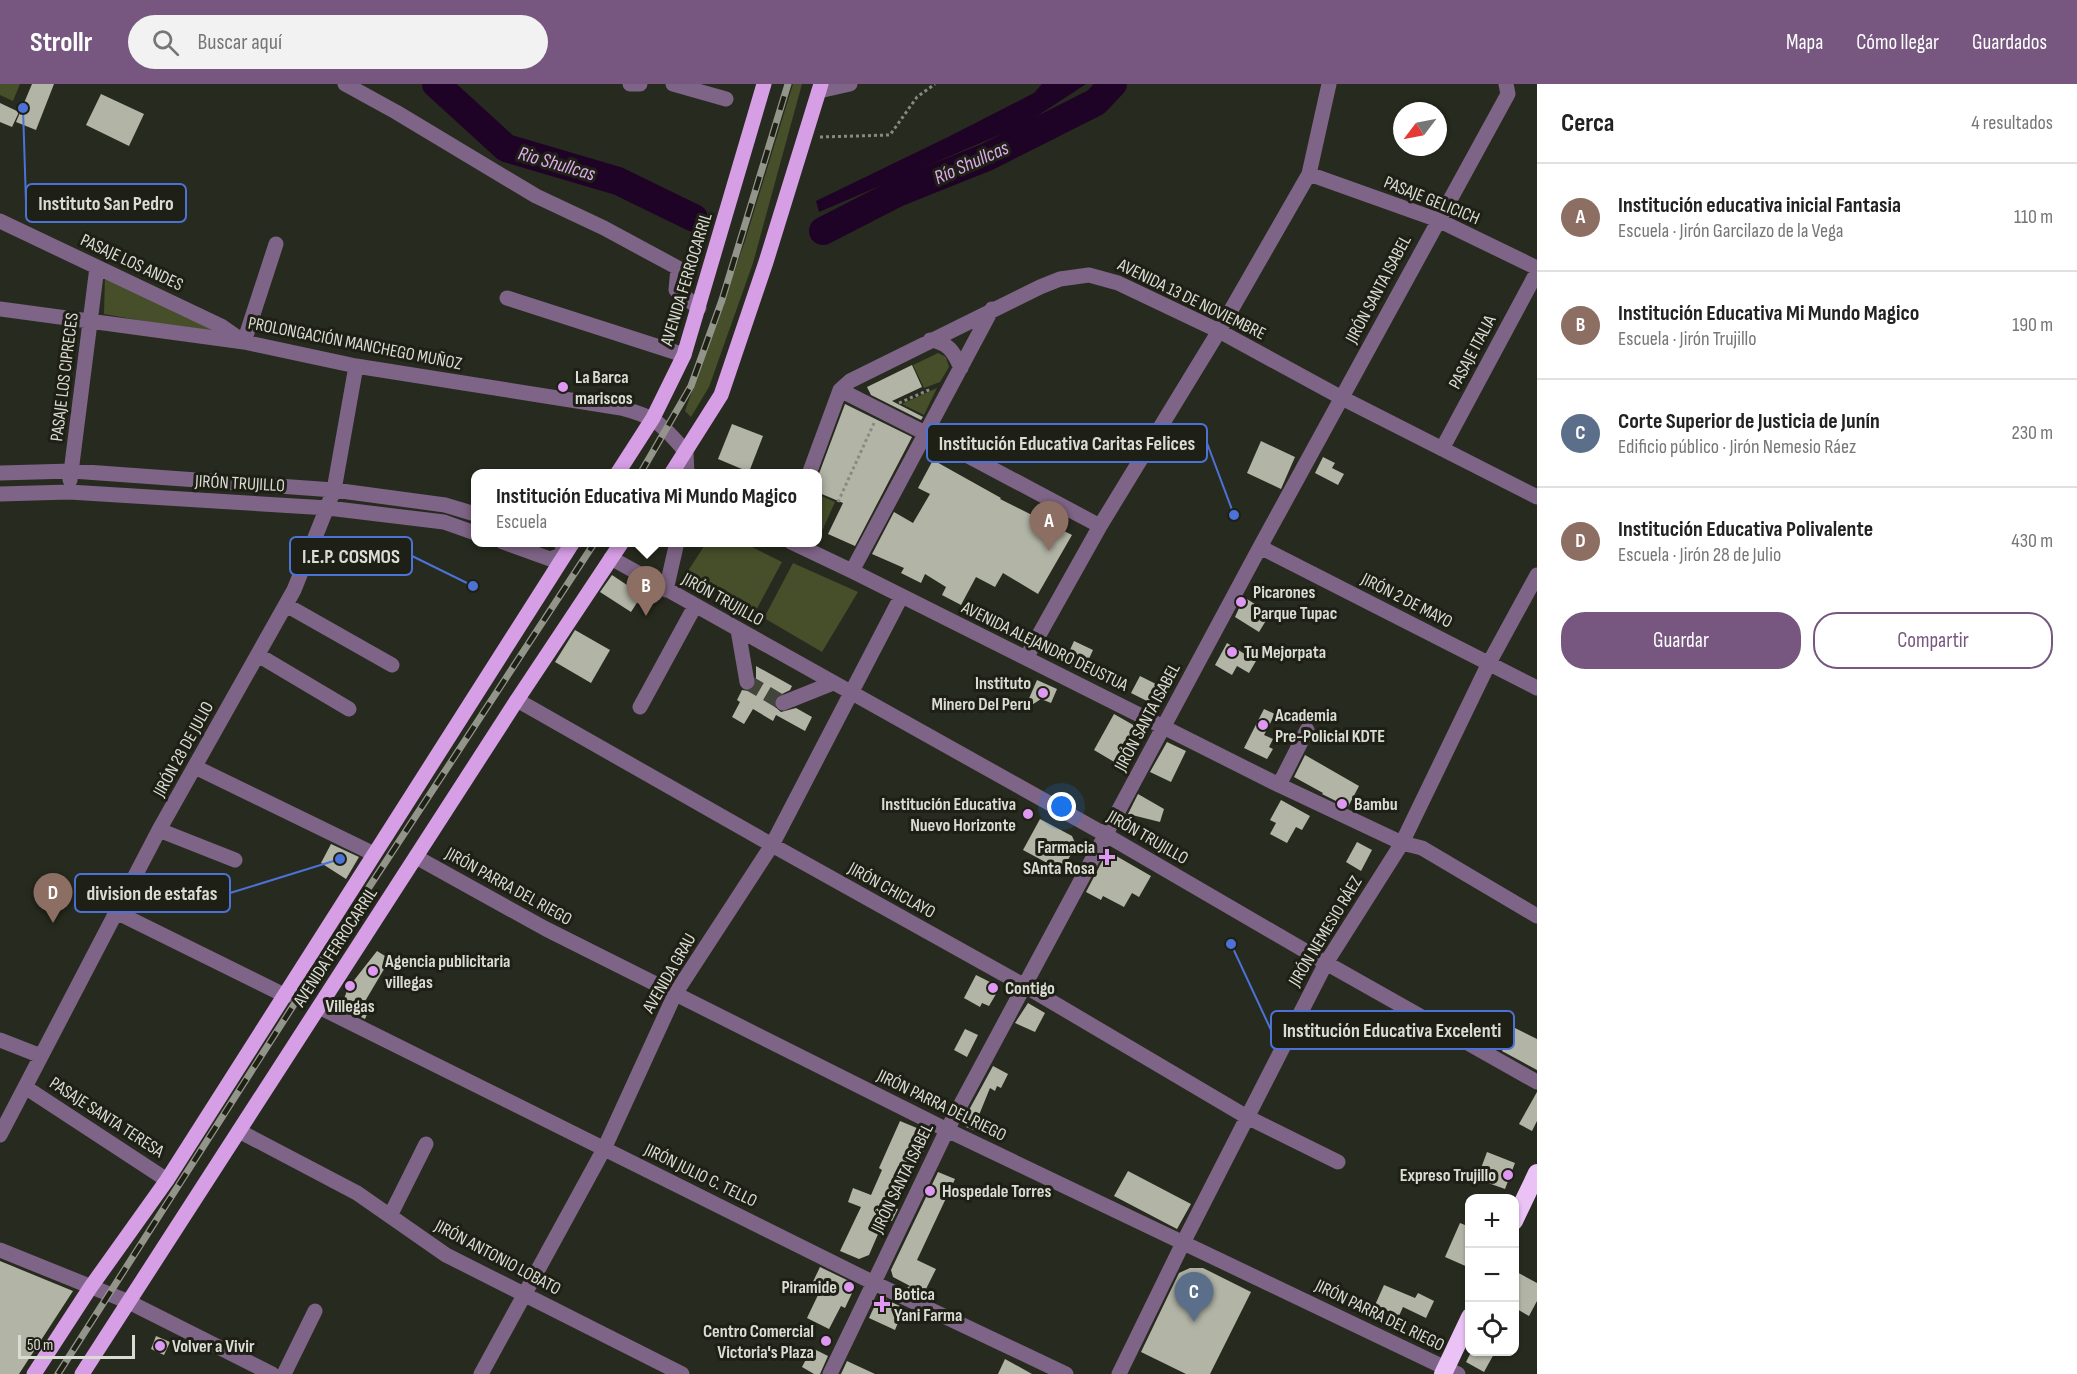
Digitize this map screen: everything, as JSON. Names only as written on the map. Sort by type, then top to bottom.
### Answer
[{"type":"highway","points":[[1519,1212],[1537,1173]]},
{"type":"highway","points":[[1449,1372],[1465,1330]]},
{"type":"main road","name":"AVENIDA FERROCARRIL","points":[[620,469],[653,418],[684,356],[764,84]]},
{"type":"main road","points":[[674,469],[721,396],[766,262],[818,93]]},
{"type":"main road","name":"AVENIDA FERROCARRIL","points":[[34,1374],[90,1288],[166,1180],[286,996],[564,547]]},
{"type":"main road","name":"AVENIDA FERROCARRIL","points":[[82,1374],[517,700],[619,547]]},
{"type":"street","points":[[345,84],[536,196],[604,228],[678,268],[675,290],[699,308]]},
{"type":"street","points":[[630,84],[640,84]]},
{"type":"street","points":[[673,84],[712,89],[726,99]]},
{"type":"street","points":[[818,93],[850,84]]},
{"type":"street","points":[[1026,658],[1100,526],[1219,331],[1309,174],[1329,84]]},
{"type":"street","name":"JIRÓN SANTA ISABEL","points":[[830,1374],[947,1130],[1260,547],[1508,94],[1506,84]]},
{"type":"street","name":"PASAJE GELICICH","points":[[1309,174],[1438,220],[1537,268]]},
{"type":"street","name":"PASAJE LOS ANDES","points":[[0,221],[221,326],[244,342]]},
{"type":"street","points":[[244,342],[276,244]]},
{"type":"street","name":"PASAJE LOS CIPRECES","points":[[69,492],[97,267]]},
{"type":"street","name":"PASAJE ITALIA","points":[[1442,449],[1537,272]]},
{"type":"street","name":"AVENIDA 13 DE NOVIEMBRE","points":[[840,390],[850,381],[992,309],[1060,279],[1089,275],[1118,283],[1219,331],[1342,398],[1537,497]]},
{"type":"street","points":[[507,298],[684,356]]},
{"type":"street","name":"PROLONGACIÓN MANCHEGO MUÑOZ","points":[[0,309],[90,323],[244,342],[356,366],[621,408],[653,418],[686,452]]},
{"type":"street","points":[[852,571],[992,309]]},
{"type":"street","points":[[930,340],[944,343],[949,347],[958,373]]},
{"type":"street","name":"JIRÓN 28 DE JULIO","points":[[0,1135],[159,830],[294,591],[334,490],[356,366]]},
{"type":"street","points":[[811,469],[840,390],[1100,526]]},
{"type":"street","points":[[686,452],[687,469]]},
{"type":"street","name":"JIRÓN TRUJILLO","points":[[0,473],[72,471],[334,490],[445,505],[471,513]]},
{"type":"street","name":"JIRÓN TRUJILLO","points":[[0,494],[69,492],[328,508],[444,522],[471,532]]},
{"type":"street","points":[[512,547],[552,566]]},
{"type":"street","points":[[666,590],[676,547]]},
{"type":"street","name":"AVENIDA ALEJANDRO DEUSTUA","points":[[800,547],[1279,784],[1402,843],[1422,848],[1537,916]]},
{"type":"street","name":"JIRÓN 2 DE MAYO","points":[[1260,547],[1537,688]]},
{"type":"street","name":"JIRÓN TRUJILLO","points":[[611,558],[1106,835],[1537,1082]]},
{"type":"street","name":"JIRÓN NEMESIO RÁEZ","points":[[1119,1374],[1326,963],[1402,843],[1489,663],[1537,575]]},
{"type":"street","name":"AVENIDA GRAU","points":[[481,1374],[604,1149],[675,994],[772,845],[902,597]]},
{"type":"street","points":[[286,605],[392,665]]},
{"type":"street","points":[[640,707],[695,606]]},
{"type":"street","points":[[738,630],[747,682]]},
{"type":"street","points":[[258,655],[349,709]]},
{"type":"street","points":[[783,703],[833,683]]},
{"type":"street","name":"JIRÓN CHICLAYO","points":[[517,700],[1025,986],[1247,1118],[1338,1162]]},
{"type":"street","points":[[1279,784],[1307,730]]},
{"type":"street","points":[[195,767],[374,854]]},
{"type":"street","points":[[159,830],[235,860]]},
{"type":"street","name":"JIRÓN PARRA DEL RIEGO","points":[[416,857],[546,929],[947,1130],[1449,1372]]},
{"type":"street","points":[[116,912],[286,996]]},
{"type":"street","name":"JIRÓN JULIO C. TELLO","points":[[319,1007],[874,1283],[1066,1374]]},
{"type":"street","points":[[0,1040],[41,1056]]},
{"type":"street","name":"PASAJE SANTA TERESA","points":[[25,1087],[166,1180]]},
{"type":"street","name":"JIRÓN ANTONIO LOBATO","points":[[239,1131],[357,1193],[446,1255],[675,1372]]},
{"type":"street","points":[[390,1216],[426,1144]]},
{"type":"street","points":[[0,1250],[129,1302],[272,1374]]},
{"type":"street","points":[[284,1374],[315,1311]]},
{"type":"path","points":[[804,136],[879,137],[890,135],[917,97],[935,84]]},
{"type":"path","points":[[891,406],[958,373]]},
{"type":"path","points":[[838,502],[875,421]]},
{"type":"green space","points":[[0,84],[20,84],[13,101],[0,95]]},
{"type":"green space","points":[[793,84],[802,84],[753,263],[709,387],[691,417],[685,411],[745,241]]},
{"type":"green space","points":[[105,276],[211,329],[211,333],[104,314]]},
{"type":"green space","points":[[938,353],[946,357],[949,367],[940,382],[924,388],[913,365]]},
{"type":"green space","points":[[937,388],[924,415],[902,404]]},
{"type":"green space","points":[[822,496],[835,502],[822,531]]},
{"type":"green space","points":[[703,547],[752,547],[782,562],[754,614],[686,574]]},
{"type":"green space","points":[[793,563],[858,592],[822,652],[764,618]]},
{"type":"shaded area","points":[[1042,84],[1086,84],[1025,124],[819,212],[816,201],[1034,93]]},
{"type":"building","points":[[32,84],[54,84],[36,130],[16,122]]},
{"type":"building","points":[[101,94],[144,114],[129,146],[86,125]]},
{"type":"building","points":[[0,103],[19,112],[12,127],[0,122]]},
{"type":"building","points":[[912,365],[922,387],[892,401],[923,417],[921,420],[871,395],[867,387]]},
{"type":"building","points":[[845,404],[912,437],[855,546],[828,534],[843,503],[822,494],[821,469]]},
{"type":"building","points":[[732,424],[763,436],[750,469],[742,469],[718,459]]},
{"type":"building","points":[[1261,441],[1295,457],[1281,489],[1247,473]]},
{"type":"building","points":[[1323,457],[1335,463],[1332,468],[1344,474],[1338,485],[1315,473]]},
{"type":"building","points":[[933,460],[1000,499],[1072,535],[1038,594],[1003,573],[995,587],[976,577],[961,605],[942,595],[946,587],[925,574],[921,583],[901,573],[904,568],[872,554],[894,512],[913,523],[930,494],[918,488]]},
{"type":"building","points":[[612,575],[642,595],[631,612],[600,592]]},
{"type":"building","points":[[1244,597],[1270,614],[1259,632],[1235,617]]},
{"type":"building","points":[[575,630],[610,650],[591,683],[555,662]]},
{"type":"building","points":[[1074,641],[1093,650],[1083,672],[1064,663]]},
{"type":"building","name":"Tu Mejorpata","points":[[1227,643],[1256,661],[1249,673],[1237,666],[1232,675],[1215,665]]},
{"type":"building","points":[[756,666],[792,686],[790,690],[776,697],[774,706],[781,712],[796,708],[812,717],[805,731],[776,715],[773,721],[753,709],[744,724],[732,717],[740,702],[737,700],[742,690],[749,691],[756,686]]},
{"type":"building","points":[[1140,676],[1162,687],[1157,697],[1147,701],[1131,693]]},
{"type":"building","name":"Instituto Minero Del Peru","points":[[1037,680],[1057,689],[1051,703],[1041,699],[1024,710]]},
{"type":"building","name":"Academia Pre-Policial KDTE","points":[[1264,709],[1275,714],[1264,735],[1273,739],[1269,747],[1273,749],[1267,759],[1244,748]]},
{"type":"building","points":[[1114,714],[1135,726],[1139,735],[1121,766],[1094,750]]},
{"type":"building","points":[[1167,742],[1186,751],[1171,782],[1150,772]]},
{"type":"building","points":[[1305,755],[1359,786],[1348,807],[1294,777]]},
{"type":"building","points":[[1138,794],[1164,809],[1160,822],[1128,814]]},
{"type":"building","points":[[1281,800],[1310,816],[1302,830],[1296,827],[1287,843],[1270,834],[1276,823],[1270,820]]},
{"type":"building","points":[[1040,819],[1072,836],[1076,845],[1062,871],[1023,850]]},
{"type":"building","points":[[1357,842],[1372,850],[1361,871],[1346,862]]},
{"type":"building","points":[[331,844],[359,857],[346,879],[321,863]]},
{"type":"building","points":[[1111,853],[1151,876],[1139,897],[1132,893],[1124,907],[1103,896],[1101,900],[1086,892],[1106,854]]},
{"type":"building","points":[[377,951],[390,959],[364,1003],[370,1007],[365,1019],[341,1007],[348,988]]},
{"type":"building","points":[[976,975],[994,984],[996,994],[989,1006],[982,1003],[980,1007],[964,998]]},
{"type":"building","points":[[1028,1003],[1045,1013],[1035,1032],[1015,1023]]},
{"type":"building","points":[[1513,1027],[1537,1039],[1537,1070],[1502,1051]]},
{"type":"building","points":[[965,1029],[978,1035],[967,1057],[954,1050]]},
{"type":"building","points":[[993,1066],[1008,1074],[1001,1088],[997,1086],[995,1091],[990,1088],[979,1115],[985,1118],[979,1132],[966,1127],[963,1121]]},
{"type":"building","points":[[1537,1092],[1537,1121],[1532,1131],[1519,1124]]},
{"type":"building","points":[[900,1121],[924,1131],[923,1133],[928,1135],[925,1142],[927,1143],[921,1159],[915,1156],[893,1207],[898,1209],[892,1221],[885,1218],[869,1255],[859,1259],[840,1251],[861,1207],[848,1202],[853,1188],[871,1195],[882,1170],[879,1168]]},
{"type":"building","points":[[1487,1152],[1515,1163],[1505,1189],[1477,1179]]},
{"type":"building","points":[[1128,1171],[1191,1204],[1177,1229],[1114,1196]]},
{"type":"building","points":[[938,1172],[955,1179],[917,1260],[936,1269],[924,1293],[914,1288],[912,1290],[907,1288],[910,1286],[893,1277],[891,1270]]},
{"type":"building","points":[[1460,1223],[1465,1225],[1465,1266],[1445,1257]]},
{"type":"building","points":[[0,1261],[73,1291],[19,1374],[0,1374]]},
{"type":"building","points":[[820,1267],[851,1282],[853,1291],[845,1308],[841,1306],[829,1329],[807,1318],[818,1295],[809,1290]]},
{"type":"building","points":[[1190,1268],[1203,1268],[1251,1292],[1210,1374],[1186,1374],[1141,1352],[1179,1273]]},
{"type":"building","points":[[1519,1273],[1537,1283],[1537,1301],[1529,1316],[1519,1310]]},
{"type":"building","points":[[1384,1285],[1415,1298],[1418,1293],[1434,1301],[1426,1318],[1403,1307],[1399,1316],[1375,1305]]},
{"type":"building","points":[[885,1299],[904,1308],[895,1330],[869,1318],[875,1305]]},
{"type":"building","name":"Volver a Vivir","points":[[156,1336],[170,1342],[164,1355],[151,1349]]},
{"type":"building","points":[[812,1348],[828,1356],[820,1374],[814,1374],[802,1367]]},
{"type":"building","points":[[1469,1356],[1493,1356],[1484,1372],[1466,1362]]},
{"type":"building","points":[[1005,1359],[1032,1374],[998,1374]]},
{"type":"building","points":[[847,1361],[875,1374],[841,1374]]},
{"type":"waterway","name":"Rio Shullcas","points":[[436,84],[506,148],[618,181],[694,218]]},
{"type":"waterway","name":"Río Shullcas","points":[[823,231],[897,193],[987,157],[1096,102],[1113,84]]},
{"type":"tunnel","points":[[747,682],[783,703]]},
{"type":"railway","points":[[643,469],[691,386],[722,300],[788,84]]},
{"type":"railway","points":[[58,1374],[362,898],[592,547]]},
{"type":"place","name":"Instituto San Pedro","points":[[23,108]]},
{"type":"place","name":"La Barca mariscos","points":[[563,387]]},
{"type":"place","name":"Institución Educativa Caritas Felices","points":[[1234,515]]},
{"type":"place","name":"Institución educativa inicial Fantasia","points":[[1049,551]]},
{"type":"place","name":"I.E.P. COSMOS","points":[[473,586]]},
{"type":"place","name":"Picarones Parque Tupac","points":[[1241,602]]},
{"type":"place","name":"Institución Educativa Mi Mundo Magico","points":[[646,616]]},
{"type":"place","name":"Tu Mejorpata","points":[[1232,652]]},
{"type":"place","name":"Instituto Minero Del Peru","points":[[1043,693]]},
{"type":"place","name":"Academia Pre-Policial KDTE","points":[[1263,725]]},
{"type":"place","name":"Bambu","points":[[1342,804]]},
{"type":"place","name":"Institución Educativa Nuevo Horizonte","points":[[1028,814]]},
{"type":"place","name":"Farmacia SAnta Rosa","points":[[1107,857]]},
{"type":"place","name":"division de estafas","points":[[340,859]]},
{"type":"place","name":"Institución Educativa Polivalente","points":[[53,923]]},
{"type":"place","name":"Institución Educativa Excelenti","points":[[1231,944]]},
{"type":"place","name":"Agencia publicitaria villegas","points":[[373,971]]},
{"type":"place","name":"Villegas","points":[[350,986]]},
{"type":"place","name":"Contigo","points":[[993,988]]},
{"type":"place","name":"Expreso Trujillo","points":[[1508,1175]]},
{"type":"place","name":"Hospedale Torres","points":[[930,1191]]},
{"type":"place","name":"Piramide","points":[[849,1287]]},
{"type":"place","name":"Botica Yani Farma","points":[[882,1304]]},
{"type":"place","name":"Corte Superior de Justicia de Junín","points":[[1194,1322]]},
{"type":"place","name":"Centro Comercial Victoria's Plaza","points":[[826,1341]]},
{"type":"place","name":"Volver a Vivir","points":[[160,1346]]}]
